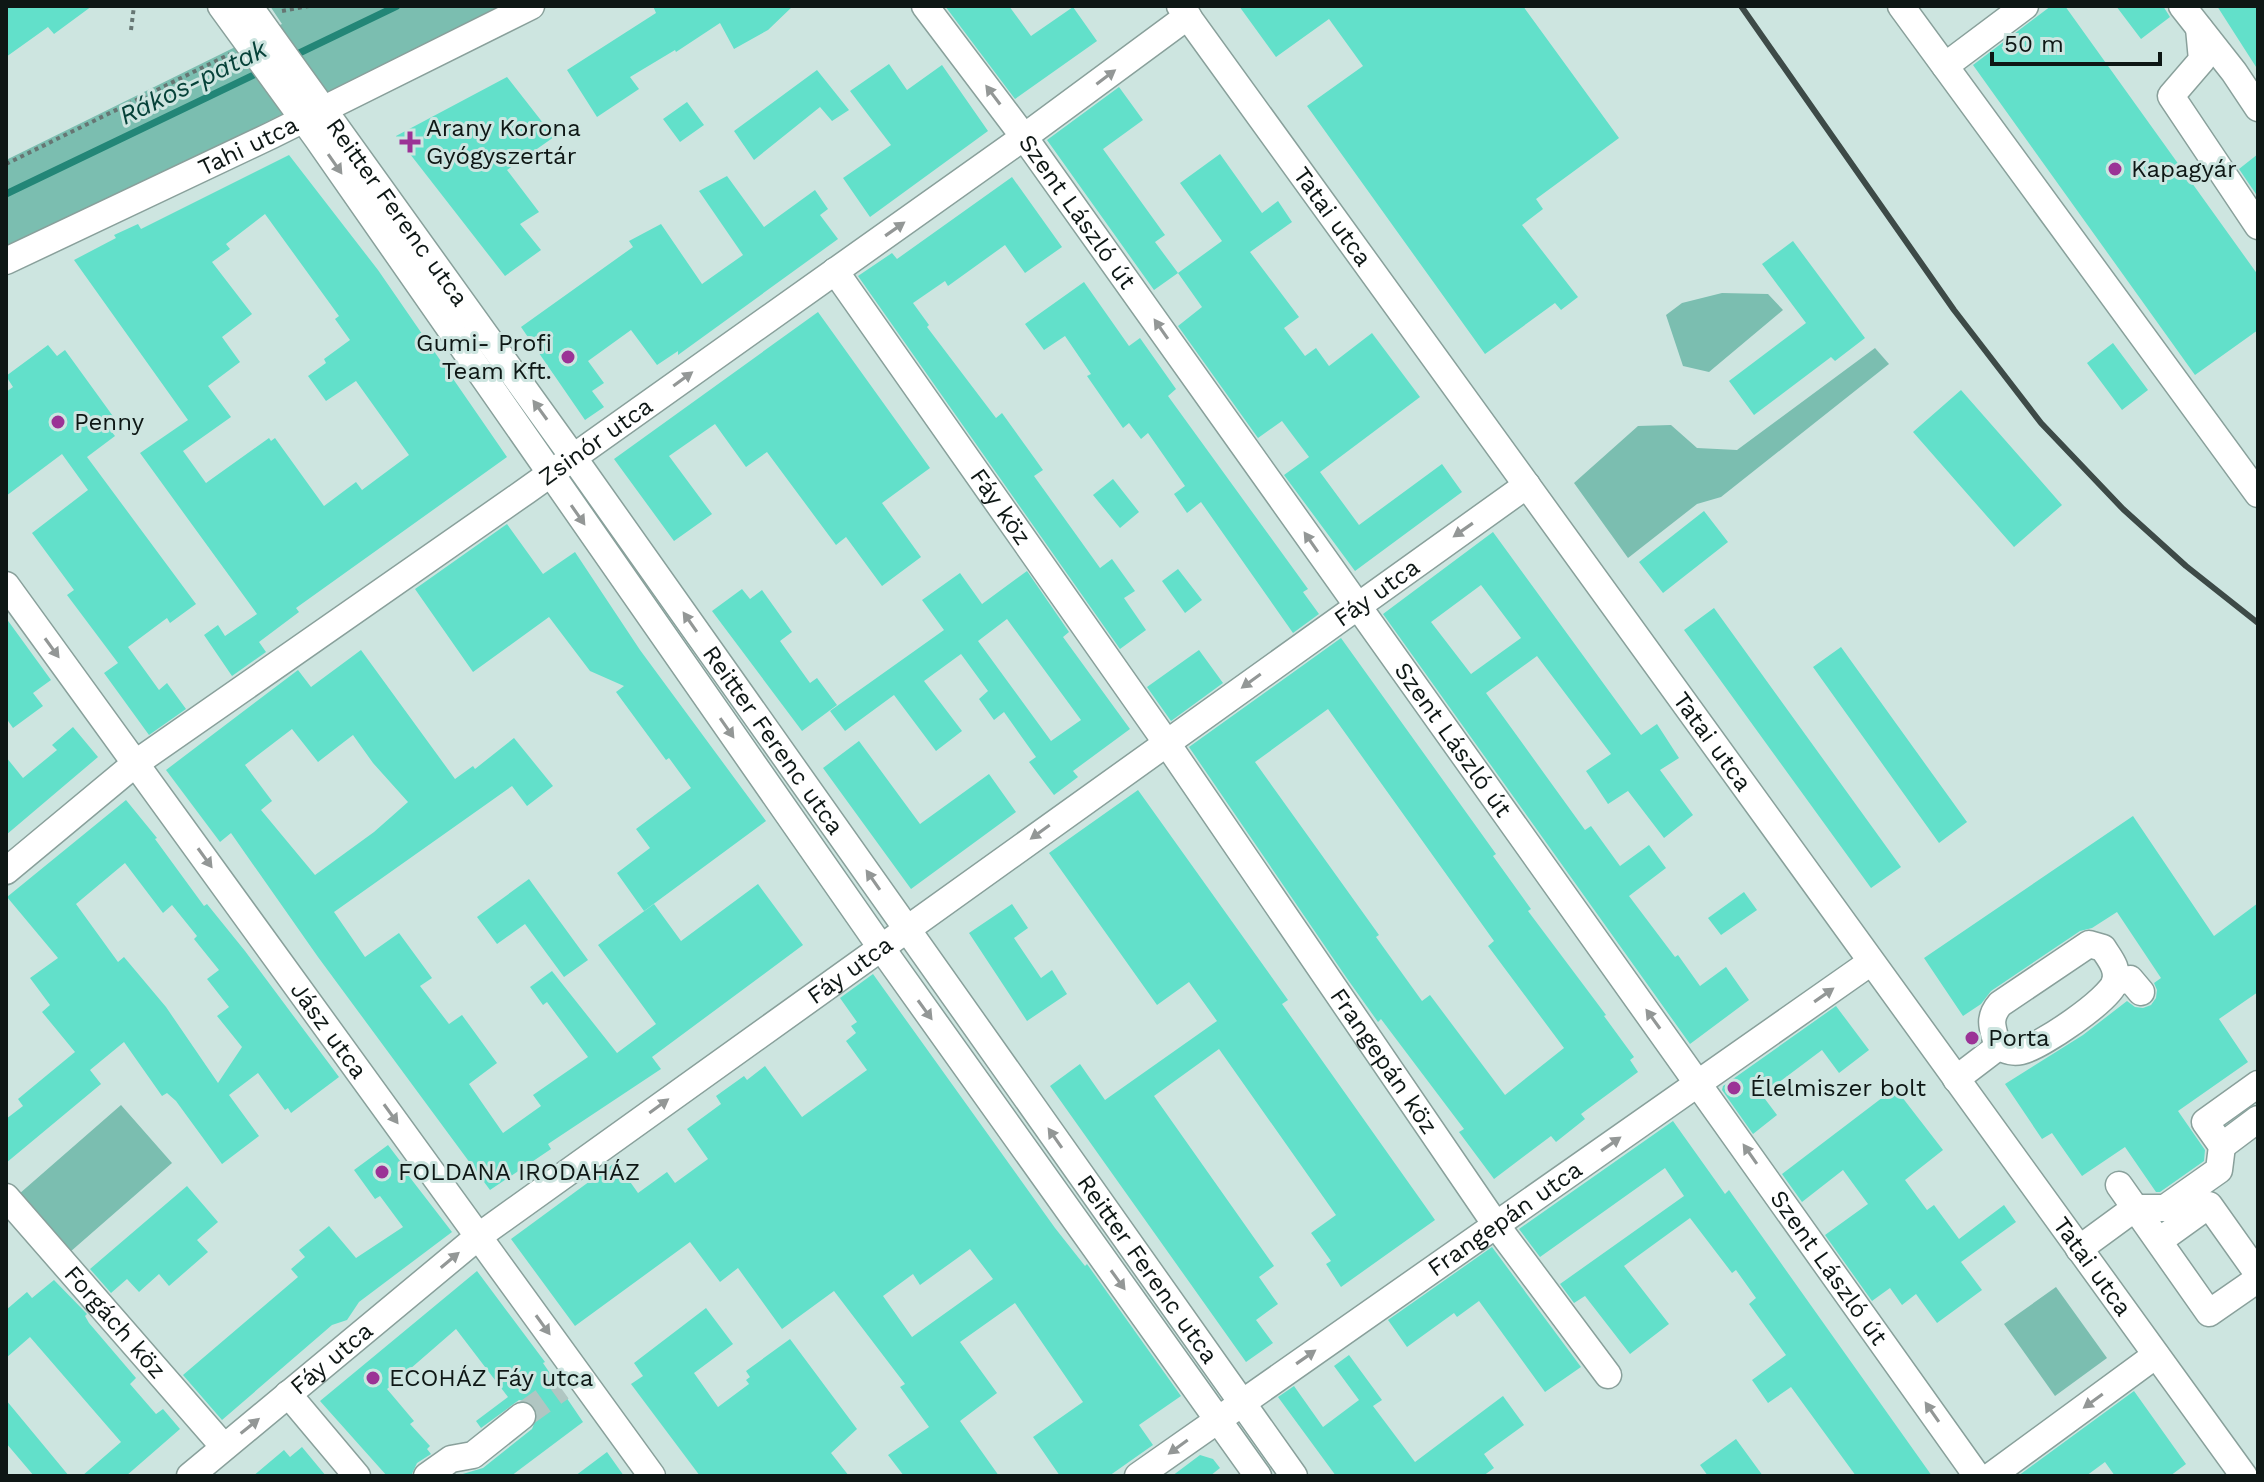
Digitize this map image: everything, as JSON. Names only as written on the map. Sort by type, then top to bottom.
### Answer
[{"type":"street","name":"Reitter Ferenc utca","points":[[221,6],[252,24],[550,474],[880,946],[1258,1476]]},
{"type":"street","name":"Tahi utca","points":[[6,261],[305,104],[531,6]]},
{"type":"street","name":"Szent László út","points":[[925,6],[1024,137],[1977,1476]]},
{"type":"street","points":[[1901,6],[2258,494]]},
{"type":"street","points":[[1945,66],[2025,6]]},
{"type":"street","points":[[2182,6],[2258,108]]},
{"type":"street","name":"Zsinór utca","points":[[6,871],[136,763],[1024,137],[1184,11]]},
{"type":"street","name":"Tatai utca","points":[[1184,11],[1527,485],[1872,951],[1956,1079],[2244,1476]]},
{"type":"street","points":[[2199,28],[2202,60],[2171,96],[2258,226]]},
{"type":"street","name":"Reitter Ferenc utca","points":[[305,104],[573,457],[1294,1476]]},
{"type":"street","name":"Fáy köz","points":[[835,271],[1166,742]]},
{"type":"street","name":"Fáy utca","points":[[190,1476],[479,1236],[1527,485]]},
{"type":"street","name":"Jász utca","points":[[6,585],[479,1236],[570,1381],[652,1476]]},
{"type":"street","name":"Frangepán köz","points":[[1166,742],[1496,1225],[1608,1375]]},
{"type":"street","points":[[2089,944],[2103,948],[2115,967],[2115,982],[2105,998],[2043,1041],[2023,1051],[2009,1052],[1998,1047],[1990,1022],[1993,1011],[2000,1004],[2089,944]]},
{"type":"street","name":"Frangepán utca","points":[[1138,1476],[1699,1082],[1872,951]]},
{"type":"street","points":[[2115,982],[2130,979],[2141,992]]},
{"type":"street","points":[[1956,1079],[1998,1047]]},
{"type":"street","points":[[2079,1249],[2135,1208],[2165,1208],[2219,1170],[2222,1146],[2205,1122],[2258,1084]]},
{"type":"street","points":[[2222,1146],[2258,1119]]},
{"type":"street","points":[[2119,1185],[2209,1313],[2258,1276],[2209,1205],[2159,1241]]},
{"type":"street","name":"Forgách köz","points":[[6,1197],[224,1447]]},
{"type":"street","points":[[1073,1216],[1098,1199]]},
{"type":"street","points":[[1991,1476],[2156,1355]]},
{"type":"street","points":[[288,1394],[357,1476]]},
{"type":"street","points":[[427,1476],[451,1459],[473,1455],[522,1416]]},
{"type":"street","points":[[2244,1476],[2258,1466]]},
{"type":"path","points":[[131,30],[134,6]]},
{"type":"path","points":[[6,164],[252,24],[309,6]]},
{"type":"green space","points":[[270,6],[501,6],[6,251],[6,160],[282,24]]},
{"type":"green space","points":[[1722,293],[1768,294],[1783,310],[1709,372],[1683,366],[1666,315],[1682,303]]},
{"type":"green space","points":[[1875,348],[1889,364],[1721,497],[1697,504],[1628,558],[1574,483],[1638,426],[1671,425],[1697,448],[1737,450]]},
{"type":"green space","points":[[121,1105],[172,1163],[70,1252],[19,1194]]},
{"type":"green space","points":[[2056,1287],[2107,1358],[2055,1396],[2004,1324]]},
{"type":"building","points":[[6,6],[92,6],[54,34],[48,27],[6,57]]},
{"type":"building","points":[[653,6],[793,6],[768,30],[734,49],[720,23],[630,77],[639,89],[597,117],[567,70],[656,13]]},
{"type":"building","points":[[945,6],[1009,6],[1031,36],[1073,7],[1097,41],[1015,99]]},
{"type":"building","points":[[1239,6],[1523,6],[1619,138],[1536,199],[1543,209],[1522,225],[1578,297],[1561,310],[1555,303],[1485,354],[1307,106],[1363,66],[1329,19],[1276,57]]},
{"type":"building","name":"Kapagyár","points":[[2051,6],[2065,6],[2258,275],[2258,330],[2195,375],[1973,65]]},
{"type":"building","points":[[2116,6],[2163,6],[2170,17],[2141,39]]},
{"type":"building","points":[[2217,6],[2258,6],[2258,70]]},
{"type":"building","points":[[889,64],[907,90],[942,65],[988,131],[870,217],[843,178],[891,145],[850,91]]},
{"type":"building","points":[[817,70],[849,110],[832,121],[820,107],[754,160],[734,131]]},
{"type":"building","points":[[507,77],[554,137],[507,170],[539,212],[520,224],[541,250],[505,276],[396,136]]},
{"type":"building","points":[[1119,87],[1143,120],[1103,149],[1165,235],[1155,242],[1178,273],[1154,290],[1047,140]]},
{"type":"building","points":[[687,102],[704,125],[680,142],[663,119]]},
{"type":"building","points":[[1220,154],[1262,213],[1278,201],[1292,222],[1250,252],[1299,317],[1284,328],[1305,356],[1316,348],[1329,366],[1372,333],[1420,397],[1320,472],[1359,525],[1442,464],[1462,492],[1355,571],[1284,475],[1309,457],[1282,421],[1258,438],[1178,326],[1202,307],[1178,273],[1222,241],[1180,183]]},
{"type":"building","points":[[2258,154],[2258,197],[2239,169]]},
{"type":"building","points":[[289,155],[378,270],[507,457],[296,608],[299,612],[259,642],[266,652],[232,676],[204,635],[218,625],[225,636],[257,614],[140,453],[188,420],[74,260],[116,238],[114,235],[138,224],[141,229]],"holes":[[[265,214],[339,316],[335,319],[350,340],[324,359],[326,363],[308,376],[326,401],[356,381],[409,455],[362,490],[356,482],[324,506],[275,438],[271,441],[269,438],[206,483],[183,451],[231,417],[208,386],[240,362],[222,337],[252,314],[212,262],[230,249],[226,244]]]},
{"type":"building","points":[[727,176],[764,227],[815,190],[828,209],[820,215],[838,239],[678,355],[678,351],[657,365],[631,330],[588,361],[604,383],[592,391],[604,407],[585,420],[521,327],[633,247],[629,241],[661,224],[702,284],[743,255],[699,191]]},
{"type":"building","points":[[1012,177],[1062,247],[1025,273],[1005,245],[948,286],[945,281],[913,303],[929,325],[927,327],[996,418],[1002,413],[1043,470],[1034,476],[1100,568],[1112,559],[1135,591],[1124,598],[1146,630],[1120,649],[858,276],[892,253],[897,259]]},
{"type":"building","points":[[1793,241],[1865,338],[1835,361],[1831,357],[1754,415],[1729,381],[1806,323],[1762,264]]},
{"type":"building","points":[[1084,282],[1129,346],[1140,338],[1176,389],[1168,396],[1308,589],[1303,592],[1319,614],[1293,633],[1201,502],[1187,513],[1174,494],[1185,486],[1148,433],[1141,439],[1129,423],[1123,428],[1087,376],[1091,374],[1065,336],[1044,350],[1025,324]]},
{"type":"building","points":[[818,312],[930,468],[882,503],[921,557],[882,586],[846,537],[836,545],[767,452],[746,467],[715,424],[669,456],[712,514],[674,541],[614,459]]},
{"type":"building","points":[[2113,343],[2148,390],[2122,410],[2087,363]]},
{"type":"building","points":[[48,345],[57,356],[65,350],[115,419],[106,425],[115,436],[87,457],[196,604],[170,623],[167,618],[128,647],[159,690],[167,683],[186,709],[149,735],[104,673],[118,663],[67,595],[74,590],[32,533],[88,490],[62,454],[6,496],[6,392],[13,387],[6,376]]},
{"type":"building","points":[[1961,390],[2062,505],[2014,547],[1913,432]]},
{"type":"building","points":[[1113,479],[1139,512],[1120,528],[1093,495]]},
{"type":"building","points":[[1704,511],[1728,542],[1663,593],[1639,562]]},
{"type":"building","points":[[507,524],[543,574],[575,552],[640,650],[766,821],[644,911],[617,873],[650,848],[636,829],[691,788],[669,758],[666,760],[616,692],[624,686],[590,671],[549,617],[473,672],[415,589]]},
{"type":"building","points":[[1493,532],[1641,735],[1657,724],[1679,758],[1660,770],[1693,815],[1664,838],[1628,791],[1608,804],[1586,771],[1611,754],[1537,656],[1486,693],[1585,830],[1591,826],[1620,866],[1649,845],[1666,868],[1629,896],[1675,957],[1678,955],[1700,986],[1726,967],[1749,1000],[1690,1044],[1383,614]],"holes":[[[1481,585],[1521,638],[1471,674],[1431,622]]]},
{"type":"building","points":[[1178,569],[1202,600],[1185,613],[1162,581]]},
{"type":"building","points":[[1027,571],[1069,632],[1063,637],[1130,729],[1073,771],[1078,777],[1054,795],[1029,762],[1036,757],[1004,712],[994,720],[979,699],[988,691],[961,654],[924,681],[962,731],[936,751],[894,695],[845,731],[830,711],[944,630],[922,600],[960,573],[982,604]],"holes":[[[1007,619],[1081,720],[1051,741],[978,641]]]},
{"type":"building","points":[[742,589],[750,599],[762,590],[792,632],[780,641],[810,683],[817,678],[837,705],[802,731],[712,611]]},
{"type":"building","points":[[1714,608],[1901,867],[1871,888],[1684,630]]},
{"type":"building","points":[[6,618],[51,680],[33,693],[43,706],[13,728],[6,718]]},
{"type":"building","points":[[1341,638],[1496,854],[1493,856],[1531,909],[1528,911],[1634,1057],[1630,1060],[1638,1072],[1581,1114],[1585,1119],[1556,1142],[1551,1136],[1494,1179],[1459,1132],[1464,1129],[1346,977],[1189,747]],"holes":[[[1328,709],[1494,941],[1488,946],[1564,1048],[1505,1095],[1430,995],[1422,1001],[1376,937],[1379,935],[1255,762]]]},
{"type":"building","points":[[1841,647],[1967,822],[1939,843],[1813,667]]},
{"type":"building","points":[[361,650],[455,779],[473,766],[475,769],[514,738],[553,786],[527,806],[512,786],[334,912],[365,957],[399,933],[432,978],[420,986],[449,1024],[462,1015],[497,1063],[469,1084],[503,1133],[541,1106],[533,1095],[588,1057],[547,1002],[543,1005],[530,987],[552,971],[617,1053],[656,1024],[598,945],[654,904],[681,941],[758,884],[803,945],[652,1057],[661,1069],[548,1144],[551,1149],[490,1190],[231,833],[220,842],[166,770],[298,670],[311,687]],"holes":[[[292,729],[318,762],[353,735],[408,802],[374,832],[315,875],[261,810],[272,801],[245,765]]]},
{"type":"building","points":[[1199,650],[1223,683],[1171,721],[1147,687]]},
{"type":"building","points":[[73,727],[98,757],[6,835],[6,757],[23,778],[57,750],[52,745]]},
{"type":"building","points":[[859,741],[920,824],[989,774],[1016,812],[911,889],[823,768]]},
{"type":"building","points":[[1138,790],[1288,1000],[1282,1004],[1435,1220],[1341,1287],[1326,1264],[1331,1261],[1311,1233],[1336,1215],[1219,1049],[1154,1096],[1274,1266],[1259,1277],[1278,1304],[1256,1320],[1273,1343],[1246,1362],[1050,1086],[1080,1064],[1105,1100],[1217,1021],[1189,982],[1157,1005],[1049,853]]},
{"type":"building","points":[[126,800],[157,838],[204,906],[207,904],[245,951],[339,1077],[291,1113],[288,1108],[285,1110],[258,1073],[229,1095],[259,1136],[222,1164],[176,1101],[167,1093],[162,1096],[124,1042],[90,1070],[101,1084],[6,1163],[6,1119],[23,1106],[18,1099],[75,1052],[42,1012],[50,1005],[30,978],[58,958],[7,897]],"holes":[[[125,863],[163,913],[172,905],[219,970],[207,979],[229,1007],[217,1016],[242,1047],[218,1083],[166,1007],[124,957],[118,962],[76,904]]]},
{"type":"building","points":[[2133,816],[2214,936],[2258,903],[2258,992],[2219,1019],[2248,1062],[2178,1111],[2205,1150],[2204,1161],[2160,1192],[2156,1192],[2125,1147],[2082,1176],[2052,1133],[2042,1139],[2005,1084],[2083,1035],[2127,1001],[2143,1008],[2151,1005],[2156,998],[2154,983],[2161,978],[2117,912],[2092,928],[2080,931],[1991,991],[1981,1004],[1963,1016],[1924,958]]},
{"type":"building","points":[[529,879],[588,960],[564,977],[525,924],[497,944],[477,917]]},
{"type":"building","points":[[1744,892],[1757,910],[1721,935],[1708,918]]},
{"type":"building","points":[[1012,904],[1028,928],[1014,938],[1041,978],[1052,970],[1067,994],[1027,1021],[969,933]]},
{"type":"building","points":[[873,974],[1055,1228],[1085,1266],[1087,1264],[1181,1396],[1139,1425],[1153,1445],[1109,1476],[1060,1476],[1033,1437],[1083,1402],[1015,1303],[960,1342],[997,1393],[960,1421],[999,1476],[904,1476],[888,1455],[929,1427],[900,1387],[905,1384],[834,1291],[782,1329],[738,1268],[720,1282],[690,1242],[575,1326],[511,1239],[616,1162],[638,1193],[667,1172],[675,1183],[708,1159],[687,1129],[721,1104],[716,1096],[744,1076],[747,1080],[765,1066],[802,1117],[867,1070],[846,1041],[856,1033],[851,1026],[857,1022],[840,998]],"holes":[[[970,1249],[993,1279],[912,1337],[883,1296],[913,1274],[920,1285]]]},
{"type":"building","points":[[1836,1006],[1869,1050],[1839,1073],[1822,1050],[1762,1095],[1777,1115],[1753,1134],[1722,1090],[1723,1086]]},
{"type":"building","points":[[1895,1088],[1943,1150],[1905,1180],[1927,1210],[1934,1205],[1959,1239],[2004,1205],[2016,1222],[1961,1262],[1982,1290],[1937,1323],[1916,1294],[1902,1305],[1890,1288],[1872,1301],[1825,1235],[1868,1204],[1843,1170],[1802,1202],[1782,1174]]},
{"type":"building","points":[[1673,1121],[1725,1194],[1729,1190],[1932,1476],[1856,1476],[1791,1387],[1768,1403],[1752,1380],[1786,1355],[1749,1304],[1756,1298],[1736,1270],[1732,1273],[1690,1218],[1624,1266],[1669,1324],[1630,1354],[1585,1296],[1574,1303],[1560,1284],[1684,1196],[1665,1168],[1540,1257],[1519,1229]]},
{"type":"building","points":[[388,1145],[452,1232],[359,1302],[347,1320],[332,1325],[222,1420],[183,1375],[298,1277],[291,1269],[305,1257],[299,1250],[329,1226],[356,1258],[403,1227],[380,1196],[375,1199],[354,1170]]},
{"type":"building","points":[[187,1186],[218,1222],[197,1240],[208,1252],[169,1286],[159,1274],[139,1292],[127,1279],[111,1293],[90,1269]]},
{"type":"building","points":[[1492,1247],[1581,1367],[1545,1392],[1479,1301],[1457,1317],[1454,1313],[1407,1347],[1388,1320]]},
{"type":"building","name":"ECOHÁZ Fáy utca","points":[[477,1271],[545,1362],[583,1422],[511,1476],[456,1476],[483,1468],[532,1429],[538,1414],[534,1406],[519,1400],[481,1428],[476,1421],[508,1397],[456,1329],[387,1389],[414,1421],[410,1424],[430,1446],[427,1449],[431,1454],[417,1463],[411,1476],[387,1476],[320,1401]]},
{"type":"building","points":[[54,1280],[87,1314],[89,1323],[136,1378],[130,1384],[156,1414],[163,1409],[180,1429],[126,1476],[82,1476],[121,1442],[30,1337],[6,1358],[6,1310],[27,1292],[32,1298]]},
{"type":"building","points":[[706,1308],[733,1344],[694,1373],[718,1407],[749,1384],[746,1380],[750,1377],[746,1371],[790,1339],[857,1429],[831,1453],[849,1476],[700,1476],[631,1384],[643,1376],[634,1363]]},
{"type":"building","points":[[1349,1355],[1382,1400],[1373,1406],[1415,1462],[1503,1396],[1524,1425],[1484,1454],[1494,1468],[1483,1476],[1336,1476],[1278,1397],[1294,1386],[1323,1427],[1359,1400],[1334,1366]]},
{"type":"building","points":[[2134,1391],[2186,1464],[2170,1476],[2115,1476],[2105,1462],[2086,1476],[2018,1476]]},
{"type":"building","points":[[6,1400],[69,1476],[34,1476],[6,1443]]},
{"type":"building","points":[[1736,1439],[1763,1476],[1708,1476],[1700,1465]]},
{"type":"building","points":[[302,1447],[326,1476],[253,1476],[284,1450],[290,1457]]},
{"type":"building","points":[[607,1452],[624,1476],[575,1476]]},
{"type":"building","points":[[1200,1455],[1213,1459],[1220,1468],[1210,1476],[1172,1476]]},
{"type":"waterway","name":"Rákos-patak","points":[[291,57],[397,6]]},
{"type":"waterway","name":"Rákos-patak","points":[[6,194],[262,71]]},
{"type":"tunnel","points":[[522,1416],[561,1388]]},
{"type":"railway","points":[[1741,6],[1954,310],[2041,423],[2123,509],[2186,566],[2258,623]]},
{"type":"place","name":"Arany Korona Gyógyszertár","points":[[410,142]]},
{"type":"place","name":"Kapagyár","points":[[2115,169]]},
{"type":"place","name":"Gumi- Profi Team Kft.","points":[[568,357]]},
{"type":"place","name":"Penny","points":[[58,422]]},
{"type":"place","name":"Porta","points":[[1972,1038]]},
{"type":"place","name":"Élelmiszer bolt","points":[[1734,1088]]},
{"type":"place","name":"FOLDANA IRODAHÁZ","points":[[382,1172]]},
{"type":"place","name":"ECOHÁZ Fáy utca","points":[[373,1378]]}]
